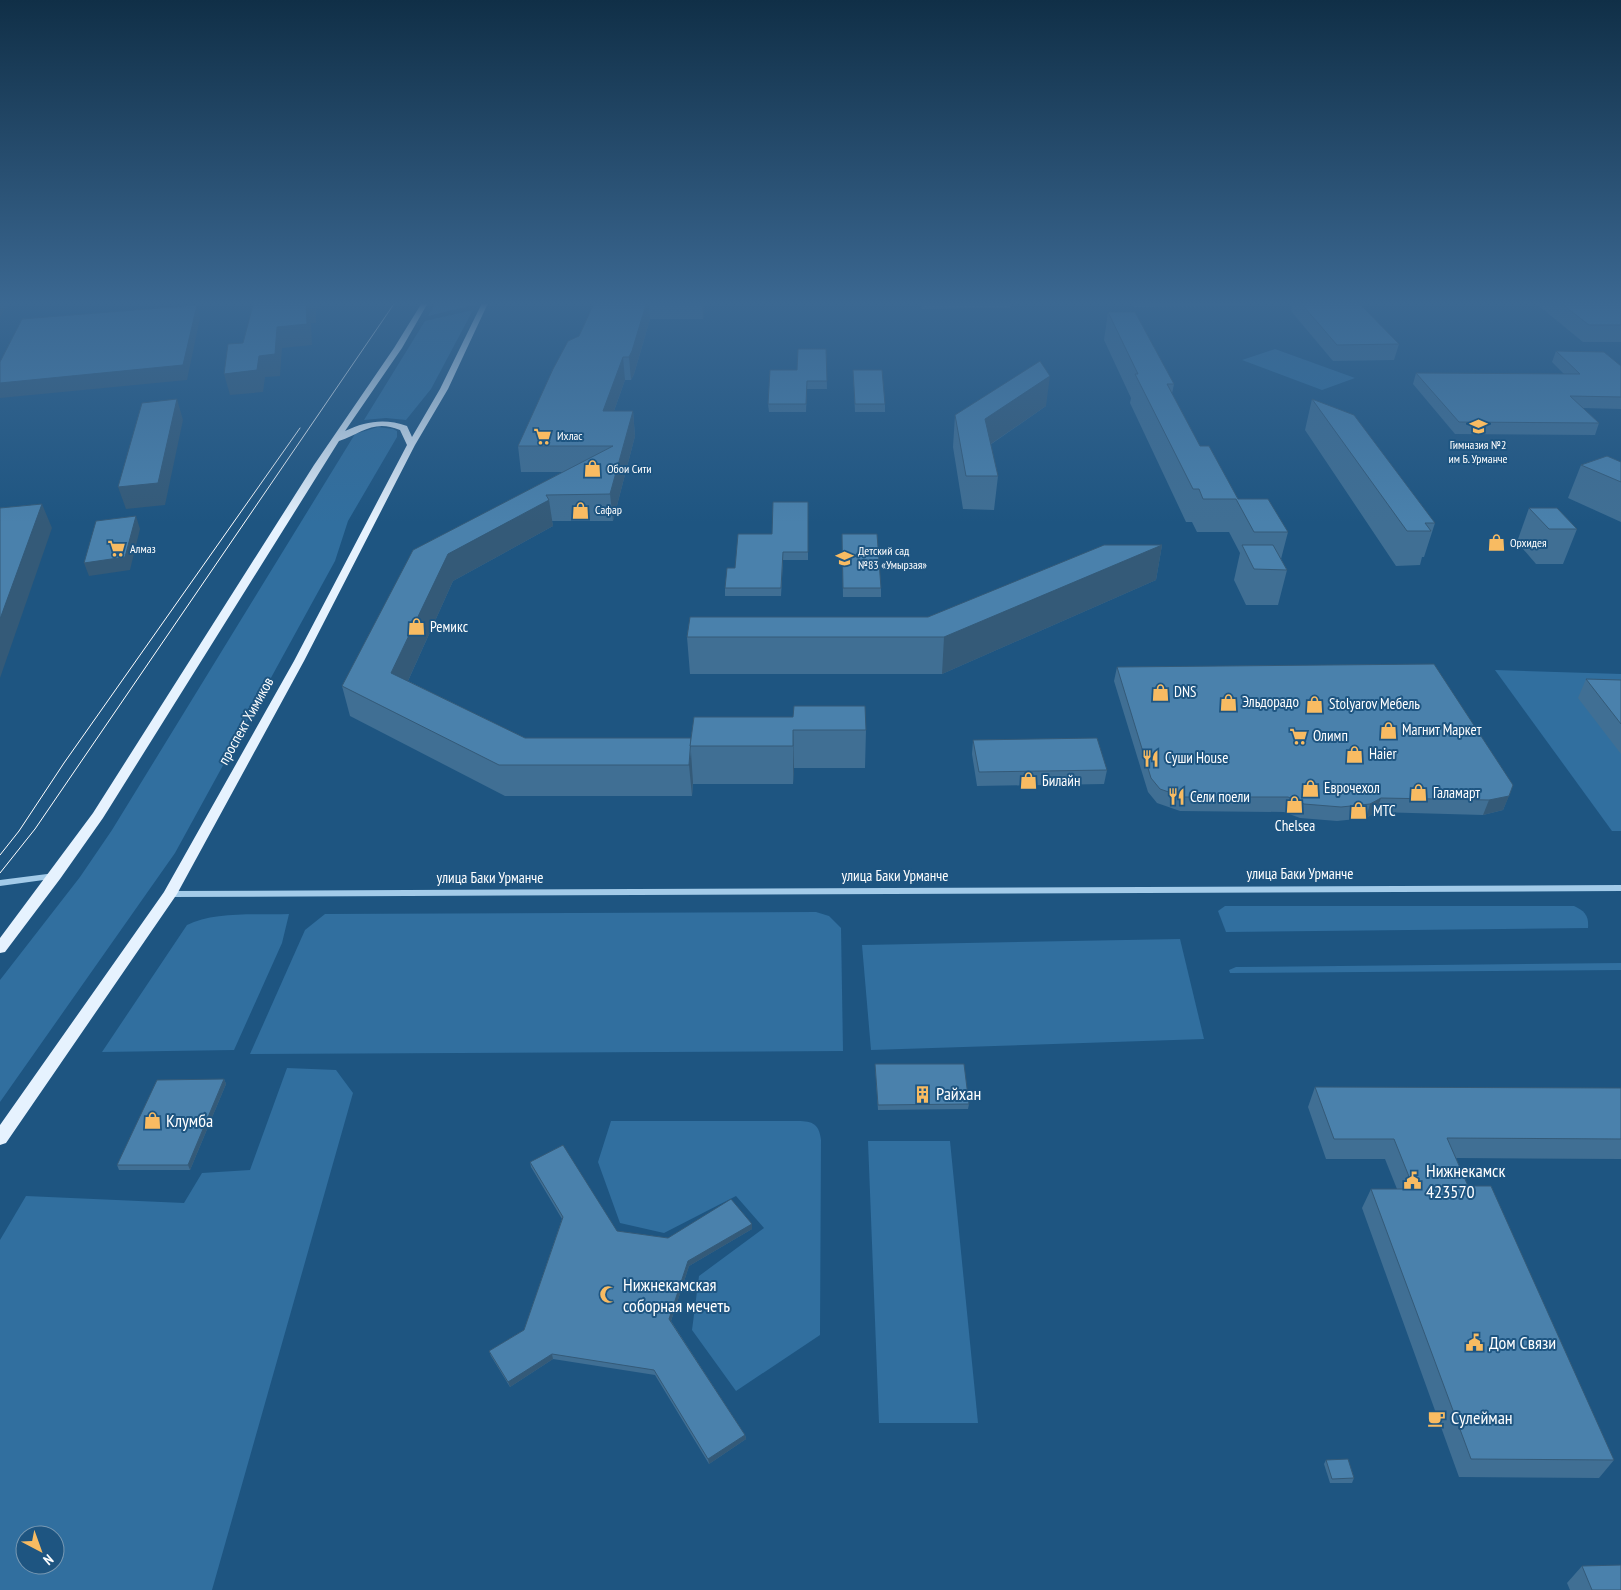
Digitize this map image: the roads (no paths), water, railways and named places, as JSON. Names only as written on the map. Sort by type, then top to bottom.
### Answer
[{"type":"main road","points":[[0,948],[55,876],[98,815],[191,664],[334,441],[379,375]]},
{"type":"main road","name":"проспект Химиков","points":[[0,1138],[170,894],[299,661],[411,445],[450,375]]},
{"type":"main road","points":[[334,441],[361,427],[388,423],[404,428],[411,445]]},
{"type":"street","points":[[0,883],[55,876]]},
{"type":"street","name":"улица Баки Урманче","points":[[170,894],[1621,888]]},
{"type":"tram line","points":[[0,873],[35,829],[345,375]]},
{"type":"tram line","points":[[0,855],[19,831],[64,763],[300,428]]},
{"type":"place","name":"Гимназия №2 им Б. Урманче","points":[[1478,426]]},
{"type":"place","name":"Ихлас","points":[[543,436]]},
{"type":"place","name":"Обои Сити","points":[[593,469]]},
{"type":"place","name":"Сафар","points":[[581,510]]},
{"type":"place","name":"Орхидея","points":[[1496,543]]},
{"type":"place","name":"Алмаз","points":[[116,549]]},
{"type":"place","name":"Детский сад №83 «Умырзая»","points":[[844,558]]},
{"type":"place","name":"Ремикс","points":[[416,627]]},
{"type":"place","name":"DNS","points":[[1160,692]]},
{"type":"place","name":"Эльдорадо","points":[[1228,702]]},
{"type":"place","name":"Stolyarov Мебель","points":[[1315,704]]},
{"type":"place","name":"Магнит Маркет","points":[[1388,730]]},
{"type":"place","name":"Олимп","points":[[1299,736]]},
{"type":"place","name":"Haier","points":[[1355,754]]},
{"type":"place","name":"Суши House","points":[[1151,758]]},
{"type":"place","name":"Билайн","points":[[1028,781]]},
{"type":"place","name":"Еврочехол","points":[[1310,788]]},
{"type":"place","name":"Галамарт","points":[[1419,793]]},
{"type":"place","name":"Сели поели","points":[[1176,797]]},
{"type":"place","name":"Chelsea","points":[[1295,805]]},
{"type":"place","name":"МТС","points":[[1359,811]]},
{"type":"place","name":"Райхан","points":[[922,1094]]},
{"type":"place","name":"Клумба","points":[[152,1121]]},
{"type":"place","name":"Нижнекамск 423570","points":[[1412,1181]]},
{"type":"place","name":"Нижнекамская соборная мечеть","points":[[609,1295]]},
{"type":"place","name":"Дом Связи","points":[[1475,1343]]},
{"type":"place","name":"Сулейман","points":[[1437,1418]]}]
